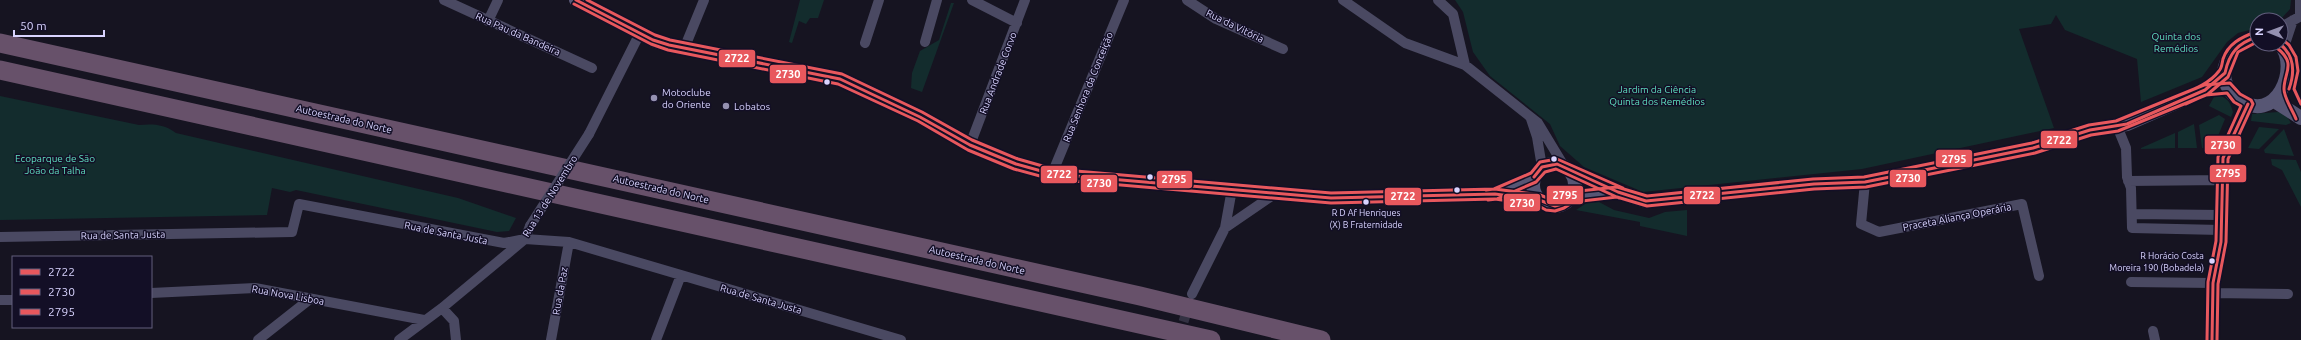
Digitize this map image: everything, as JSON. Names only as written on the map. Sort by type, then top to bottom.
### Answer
[{"type":"highway","name":"Autoestrada do Norte","points":[[0,42],[1140,296],[1321,340]]},
{"type":"highway","points":[[0,70],[1212,340]]},
{"type":"street","name":"Rua Pau da Bandeira","points":[[444,0],[592,68]]},
{"type":"street","points":[[488,21],[498,0]]},
{"type":"street","points":[[576,0],[620,21],[653,40],[684,49],[840,79],[920,117],[970,145],[1016,164],[1052,174],[1331,198],[1496,194],[1539,200],[1548,205],[1555,206],[1567,201],[1571,197],[1575,183],[1567,168],[1550,144],[1543,128],[1465,65],[1405,44],[1343,0]]},
{"type":"street","points":[[684,49],[704,0]]},
{"type":"street","points":[[865,43],[879,0]]},
{"type":"street","points":[[925,42],[938,0]]},
{"type":"street","points":[[972,0],[1017,23]]},
{"type":"street","name":"Rua Andrade Corvo","points":[[970,145],[1026,0]]},
{"type":"street","name":"Rua Senhora da Conceição","points":[[1052,174],[1124,0]]},
{"type":"street","name":"Rua da Vitória","points":[[1188,0],[1216,19],[1283,49]]},
{"type":"street","points":[[1438,0],[1453,14],[1465,65]]},
{"type":"street","points":[[2289,33],[2298,17],[2300,0]]},
{"type":"street","points":[[2289,22],[2298,17]]},
{"type":"street","name":"Rua 13 de Novembro","points":[[399,340],[442,308],[525,239],[530,226],[589,134],[640,33]]},
{"type":"street","points":[[2249,39],[2244,40],[2233,48],[2227,60],[2225,73],[2229,88],[2237,98],[2248,104],[2262,106],[2276,102],[2289,89],[2294,75],[2292,59],[2287,52]]},
{"type":"street","points":[[2205,90],[2225,73]]},
{"type":"street","points":[[1496,194],[1538,172],[1549,164],[1567,168],[1618,192],[1646,202],[1814,184],[1865,182],[2033,148],[2090,130],[2117,126],[2205,90],[2229,88]]},
{"type":"street","points":[[2289,89],[2301,117]]},
{"type":"street","points":[[2276,102],[2301,117]]},
{"type":"street","points":[[2212,340],[2212,293],[2221,230],[2223,158],[2248,104]]},
{"type":"street","points":[[1530,118],[1536,132],[1538,172],[1533,189],[1539,200]]},
{"type":"street","points":[[2117,126],[2126,148],[2128,181],[2131,188],[2132,228],[2221,230]]},
{"type":"street","points":[[2128,181],[2223,180]]},
{"type":"street","name":"Praceta Aliança Operária","points":[[1865,182],[1861,224],[1879,232],[2022,204],[2039,276]]},
{"type":"street","points":[[1192,294],[1225,228],[1232,189]]},
{"type":"street","points":[[1571,197],[1618,192]]},
{"type":"street","points":[[1225,228],[1273,194]]},
{"type":"street","name":"Rua de Santa Justa","points":[[0,237],[292,232],[299,204],[492,242],[504,243],[525,239],[569,242],[902,340]]},
{"type":"street","points":[[2132,214],[2221,215]]},
{"type":"street","name":"Rua da Paz","points":[[551,340],[569,242]]},
{"type":"street","points":[[656,340],[681,275]]},
{"type":"street","points":[[2131,282],[2213,283]]},
{"type":"street","name":"Rua Nova Lisboa","points":[[152,293],[255,288],[424,320]]},
{"type":"street","points":[[2212,293],[2288,294]]},
{"type":"street","points":[[258,340],[310,299]]},
{"type":"street","points":[[0,300],[12,300]]},
{"type":"street","points":[[442,308],[454,321],[456,340]]},
{"type":"green space","points":[[800,0],[824,0],[818,18],[810,18],[806,24],[799,21],[792,43],[789,42]]},
{"type":"green space","name":"Jardim da Ciência Quinta dos Remédios","points":[[1455,0],[2291,0],[2290,9],[2287,12],[2249,12],[2249,30],[2238,33],[2227,42],[2202,77],[2141,102],[2137,59],[2065,30],[2056,15],[2051,24],[2019,29],[2054,128],[1862,169],[1643,192],[1584,167],[1560,146],[1550,124],[1490,76],[1473,52],[1463,12]]},
{"type":"green space","points":[[951,3],[954,3],[922,92],[911,88],[912,73],[920,51],[939,40]]},
{"type":"green space","points":[[2215,95],[2225,98],[2229,102],[2233,112],[2231,117],[2209,106]]},
{"type":"green space","name":"Ecoparque de São João da Talha","points":[[0,96],[139,125],[163,126],[176,133],[458,198],[516,218],[509,231],[497,232],[296,190],[290,192],[272,188],[267,215],[0,220]]},
{"type":"green space","points":[[2278,112],[2286,115],[2291,123],[2286,125],[2251,121],[2252,114]]},
{"type":"green space","points":[[2219,115],[2225,119],[2213,148],[2202,148],[2199,125]]},
{"type":"green space","points":[[2194,124],[2197,148],[2178,148],[2178,132]]},
{"type":"green space","points":[[2259,127],[2279,129],[2259,149],[2248,148]]},
{"type":"green space","points":[[2284,129],[2294,156],[2265,153],[2264,150]]},
{"type":"green space","points":[[2175,133],[2175,148],[2141,149],[2141,148]]},
{"type":"green space","points":[[2271,159],[2296,160],[2301,172],[2301,207],[2282,170],[2272,165]]},
{"type":"green space","points":[[1588,202],[1599,202],[1614,210],[1649,218],[1665,212],[1687,210],[1687,236],[1640,226],[1640,222],[1576,210]]},
{"type":"tunnel","points":[[1179,336],[1189,304]]},
{"type":"transit line","name":"2722","points":[[576,0],[653,40],[669,45],[840,79],[920,117],[970,145],[1016,164],[1052,174],[1331,198],[1495,194],[1539,200],[1555,206],[1562,204],[1571,197]]},
{"type":"transit line","name":"2795","points":[[587,0],[655,35],[670,40],[842,74],[922,112],[972,140],[1018,159],[1053,169],[1331,193],[1495,189],[1540,195],[1555,201],[1570,192],[1617,187],[1647,196],[1813,179],[1864,177],[2032,143],[2089,125],[2116,121],[2204,85],[2230,83],[2240,94],[2251,100],[2253,104],[2228,159],[2226,242],[2218,284],[2217,340]]},
{"type":"transit line","name":"2730","points":[[574,4],[651,44],[668,50],[838,84],[918,121],[968,150],[1014,169],[1051,179],[1331,203],[1495,199],[1537,205],[1546,210],[1555,211],[1564,208],[1573,202],[1617,197],[1647,206],[1814,189],[1866,187],[2035,153],[2091,135],[2118,131],[2206,95],[2227,93],[2234,102],[2241,106],[2218,157],[2216,241],[2208,282],[2207,340]]},
{"type":"transit line","name":"2795","points":[[2182,94],[2197,88],[2211,79],[2220,70],[2228,49],[2240,39],[2249,35]]},
{"type":"transit line","name":"2722","points":[[2225,73],[2232,54],[2249,40]]},
{"type":"transit line","name":"2795","points":[[2289,45],[2296,57],[2298,71],[2294,89],[2301,104]]},
{"type":"transit line","name":"2730","points":[[2186,104],[2208,94],[2228,77],[2238,52],[2249,46]]},
{"type":"transit line","name":"2730","points":[[2281,52],[2287,59],[2288,64],[2284,93],[2296,119]]},
{"type":"transit line","name":"2722","points":[[2287,52],[2291,59],[2293,70],[2289,89]]},
{"type":"transit line","name":"2722","points":[[1534,177],[1542,167],[1557,164],[1618,192],[1646,201],[1814,184],[1865,182],[2033,148],[2090,130],[2127,124],[2205,90],[2225,73]]},
{"type":"transit line","name":"2722","points":[[2212,340],[2213,283],[2221,242],[2223,158],[2248,104]]},
{"type":"transit line","name":"2795","points":[[1486,190],[1494,189],[1531,173],[1540,162],[1557,159],[1623,188]]},
{"type":"transit line","name":"2730","points":[[1488,200],[1497,199],[1536,182],[1545,172],[1556,169],[1619,198]]},
{"type":"place","name":"Motoclube do Oriente","points":[[654,98]]},
{"type":"place","name":"Lobatos","points":[[726,106]]},
{"type":"place","name":"R D Af Henriques (X) B Fraternidade","points":[[1366,202]]},
{"type":"place","name":"R Horácio Costa Moreira 190 (Bobadela)","points":[[2212,261]]},
{"type":"park label","name":"Quinta dos Remédios","points":[[2176,42]]}]
